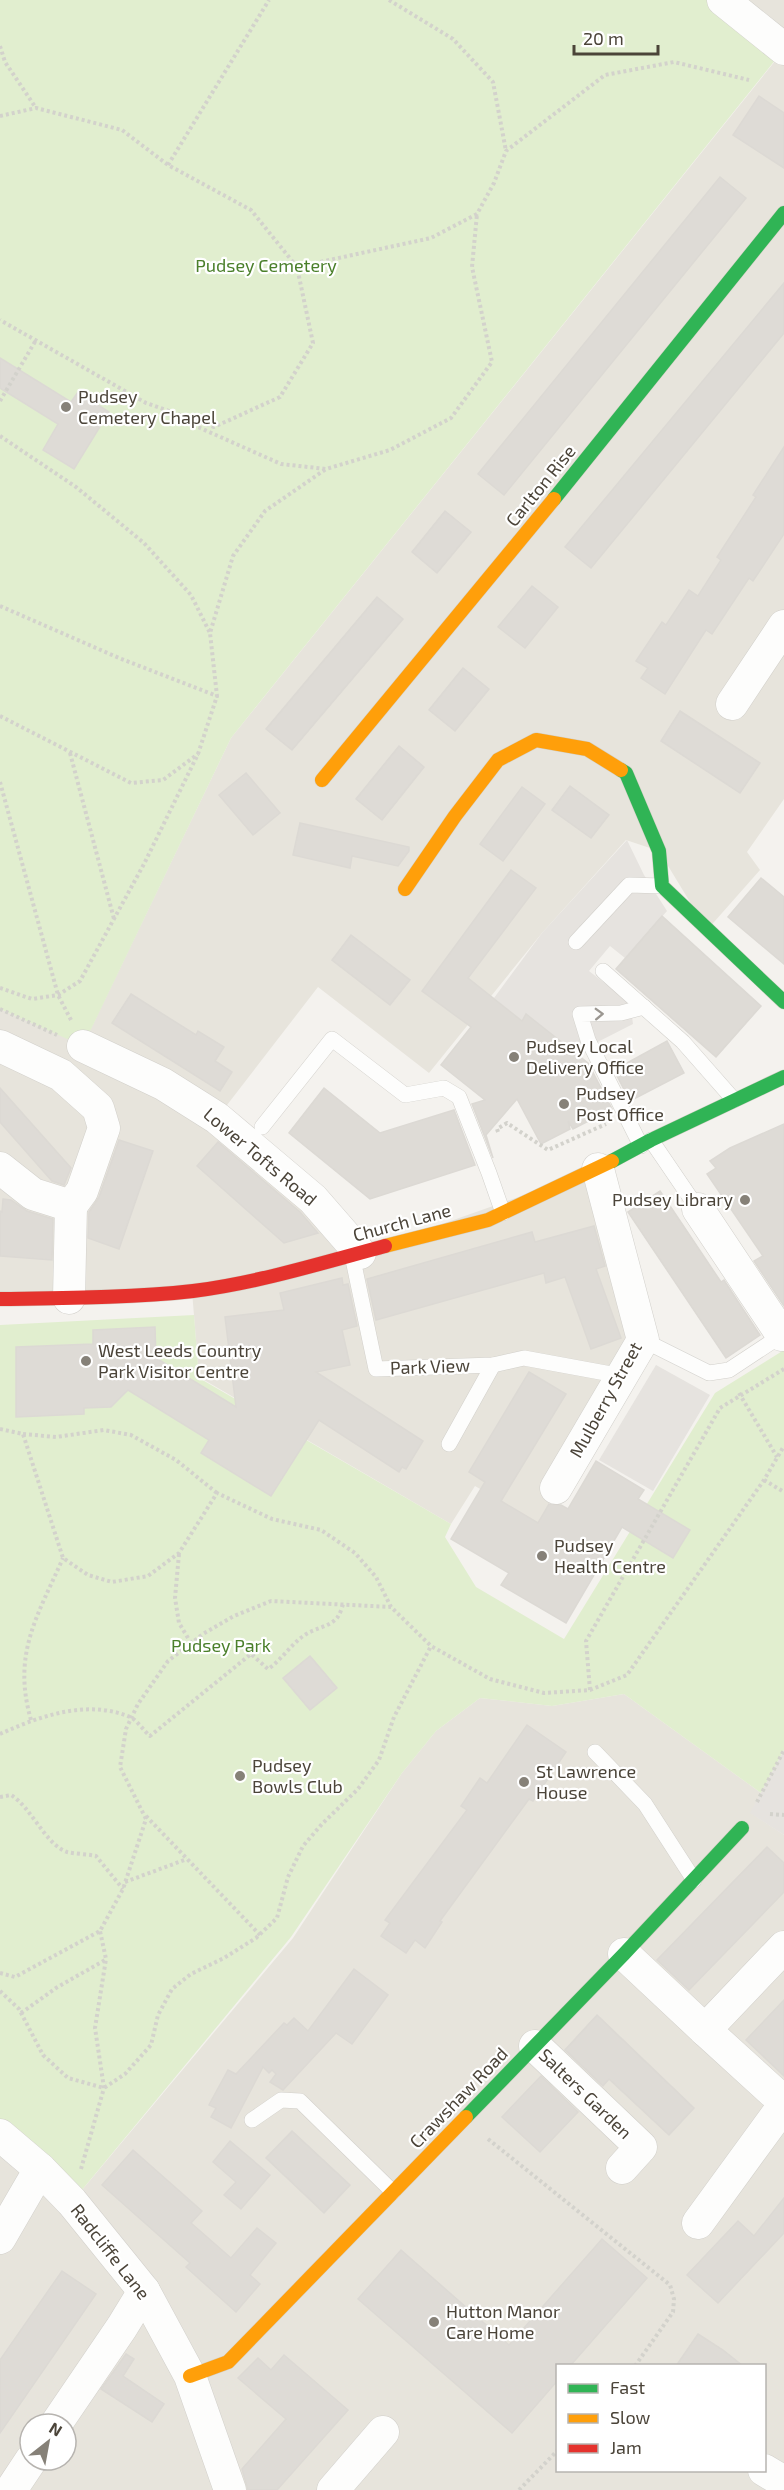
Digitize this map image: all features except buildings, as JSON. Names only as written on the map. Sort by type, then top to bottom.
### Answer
[{"type":"street","points":[[723,0],[784,49]]},
{"type":"street","name":"Carlton Rise","points":[[322,780],[581,466],[784,213]]},
{"type":"street","points":[[732,704],[784,626]]},
{"type":"street","points":[[405,889],[498,760],[536,740],[587,749],[626,773],[659,851],[662,886],[784,1002]]},
{"type":"street","points":[[0,1046],[61,1075],[98,1107],[104,1128],[82,1191],[71,1206],[69,1298]]},
{"type":"street","name":"Lower Tofts Road","points":[[82,1046],[163,1084],[217,1118],[313,1199],[356,1254]]},
{"type":"street","name":"Church Lane","points":[[0,1299],[69,1298],[193,1291],[265,1277],[488,1220],[598,1169],[646,1143],[784,1077]]},
{"type":"street","points":[[0,1168],[33,1194],[71,1206]]},
{"type":"street","name":"Mulberry Street","points":[[556,1488],[643,1340],[598,1169]]},
{"type":"street","points":[[698,1209],[782,1335]]},
{"type":"street","name":"Crawshaw Road","points":[[190,2376],[228,2362],[624,1954],[742,1828]]},
{"type":"street","points":[[705,2030],[784,1947]]},
{"type":"street","points":[[624,1954],[784,2103],[698,2223]]},
{"type":"street","name":"Salters Garden","points":[[535,2046],[641,2147],[622,2168]]},
{"type":"street","name":"Radcliffe Lane","points":[[0,2134],[40,2169],[72,2202],[144,2291],[190,2376],[230,2490]]},
{"type":"street","points":[[0,2238],[40,2169]]},
{"type":"street","points":[[64,2412],[144,2291]]},
{"type":"street","points":[[333,2490],[383,2432]]},
{"type":"street","points":[[766,2471],[784,2482]]},
{"type":"street","points":[[11,2490],[23,2472]]},
{"type":"lane","points":[[576,942],[629,885],[662,886]]},
{"type":"lane","points":[[603,971],[683,1042],[734,1100]]},
{"type":"lane","points":[[644,1007],[621,1013],[580,1014],[588,1040],[646,1143],[698,1209]]},
{"type":"lane","points":[[262,1127],[332,1039],[405,1095],[444,1088],[459,1097],[503,1213]]},
{"type":"lane","name":"Park View","points":[[356,1254],[376,1369],[493,1365],[524,1358],[622,1376]]},
{"type":"lane","points":[[643,1340],[709,1373],[729,1370],[782,1335]]},
{"type":"lane","name":"Park View","points":[[449,1444],[493,1365]]},
{"type":"lane","points":[[595,1752],[645,1804],[694,1880]]},
{"type":"lane","points":[[252,2120],[281,2100],[300,2101],[393,2192]]},
{"type":"path","points":[[168,165],[268,0]]},
{"type":"path","points":[[210,633],[233,556],[265,511],[326,469],[390,450],[451,418],[492,362],[472,267],[477,214],[494,183],[506,151],[493,82],[453,39],[389,0]]},
{"type":"path","points":[[0,46],[5,62],[36,108]]},
{"type":"path","points":[[0,58],[5,62]]},
{"type":"path","points":[[506,151],[604,75],[674,62],[749,80]]},
{"type":"path","points":[[0,116],[36,108],[122,130],[168,165],[251,210],[297,267],[313,343],[280,398],[214,427],[146,403]]},
{"type":"path","points":[[297,267],[431,238],[477,214]]},
{"type":"path","points":[[0,320],[146,403],[281,464],[326,469]]},
{"type":"path","points":[[0,401],[36,340]]},
{"type":"path","points":[[0,436],[76,487],[144,543],[191,596],[210,633],[217,696],[198,754],[80,981],[58,995],[32,999],[0,988]]},
{"type":"path","points":[[0,606],[119,658],[217,696]]},
{"type":"path","points":[[0,716],[131,783],[163,780],[198,754]]},
{"type":"path","points":[[70,752],[114,919]]},
{"type":"path","points":[[0,782],[58,995]]},
{"type":"path","points":[[0,1009],[82,1046]]},
{"type":"path","points":[[500,1140],[497,1129],[507,1123],[548,1150],[592,1130]]},
{"type":"path","points":[[590,1690],[586,1641],[720,1408],[784,1369]]},
{"type":"path","points":[[729,1370],[740,1394],[777,1457]]},
{"type":"path","points":[[0,1429],[56,1437],[104,1430],[131,1435],[176,1460],[217,1493],[272,1519],[321,1530],[356,1553],[376,1577],[391,1607],[431,1646],[490,1679],[544,1693],[590,1690],[627,1675],[764,1480],[784,1446]]},
{"type":"path","points":[[23,1434],[63,1558],[88,1575],[112,1582],[148,1576],[179,1553],[217,1493]]},
{"type":"path","points":[[764,1480],[784,1492]]},
{"type":"path","points":[[179,1553],[177,1607],[179,1623],[191,1643]]},
{"type":"path","points":[[32,1720],[26,1701],[23,1663],[28,1640],[63,1558]]},
{"type":"path","points":[[0,1973],[15,1977],[100,1931],[123,1889],[146,1819],[120,1767],[126,1729],[138,1704],[168,1661],[191,1643],[234,1616],[271,1601],[391,1607]]},
{"type":"path","points":[[0,1734],[32,1720],[62,1711],[98,1710],[132,1717],[150,1736],[251,1654],[268,1669],[279,1662],[306,1634],[338,1617],[343,1604]]},
{"type":"path","points":[[0,1991],[21,2013],[43,2055],[68,2078],[104,2088],[125,2074],[151,2045],[159,2015],[172,1989],[191,1974],[224,1958],[260,1935],[277,1918],[288,1877],[303,1846],[358,1789],[379,1760],[394,1717],[431,1646]]},
{"type":"path","points":[[742,1828],[784,1750]]},
{"type":"path","points":[[0,1797],[11,1795],[20,1800],[52,1839],[65,1851],[96,1856],[123,1889]]},
{"type":"path","points":[[142,1811],[260,1935]]},
{"type":"path","points":[[125,1882],[187,1859]]},
{"type":"path","points":[[72,2202],[104,2088],[95,2028],[106,1959],[100,1931]]},
{"type":"path","points":[[21,2013],[56,1988],[106,1959]]},
{"type":"path","points":[[464,2119],[670,2285],[674,2299],[673,2312],[636,2364]]},
{"type":"path","points":[[519,2490],[556,2452]]},
{"type":"shaded area","points":[[723,0],[784,0],[784,50]]},
{"type":"shaded area","points":[[784,50],[784,799],[747,852],[760,870],[707,930],[659,851],[626,840],[542,933],[429,1073],[318,987],[217,1118],[360,1253],[598,1169],[643,1340],[538,1523],[475,1486],[451,1524],[199,1377],[192,1291],[0,1299],[0,1009],[83,1045],[231,738]]},
{"type":"shaded area","points":[[627,840],[644,875],[667,911],[625,958],[610,946],[589,971],[630,1003],[633,1024],[576,1053],[527,1015],[522,1021],[494,998],[542,933]]},
{"type":"shaded area","points":[[656,1365],[710,1395],[653,1491],[599,1460]]},
{"type":"shaded area","points":[[624,1694],[761,1793],[751,1813],[784,1835],[784,2490],[0,2490],[0,2135],[72,2202],[293,1938],[402,1773],[436,1731],[480,1698],[552,1706]]},
{"type":"shaded area","points":[[784,1750],[784,1835],[750,1813]]},
{"type":"green space","name":"Pudsey Cemetery","points":[[0,0],[723,0],[784,49],[231,738],[83,1046],[0,1009]]},
{"type":"green space","name":"Pudsey Park","points":[[194,1315],[199,1378],[451,1524],[445,1537],[476,1587],[564,1639],[715,1393],[784,1350],[784,1750],[761,1793],[624,1694],[552,1706],[480,1698],[436,1731],[402,1773],[291,1937],[72,2202],[0,2135],[0,1325]]},
{"type":"traffic: fast","points":[[554,499],[784,213]]},
{"type":"traffic: fast","points":[[621,770],[626,773],[659,851],[662,886],[784,1002]]},
{"type":"traffic: fast","points":[[612,1161],[784,1077]]},
{"type":"traffic: fast","points":[[466,2117],[742,1828]]},
{"type":"traffic: slow","points":[[322,780],[554,499]]},
{"type":"traffic: slow","points":[[405,889],[455,816],[498,760],[536,740],[587,749],[621,770]]},
{"type":"traffic: slow","points":[[385,1246],[488,1220],[612,1161]]},
{"type":"traffic: slow","points":[[190,2376],[228,2362],[466,2117]]},
{"type":"traffic: jam","points":[[0,1299],[121,1296],[193,1291],[265,1278],[385,1246]]},
{"type":"place","name":"Pudsey Cemetery Chapel","points":[[66,407]]},
{"type":"place","name":"Pudsey Local Delivery Office","points":[[514,1057]]},
{"type":"place","name":"Pudsey Post Office","points":[[564,1104]]},
{"type":"place","name":"Pudsey Library","points":[[745,1200]]},
{"type":"place","name":"West Leeds Country Park Visitor Centre","points":[[86,1361]]},
{"type":"place","name":"Pudsey Health Centre","points":[[542,1556]]},
{"type":"place","name":"Pudsey Bowls Club","points":[[240,1776]]},
{"type":"place","name":"St Lawrence House","points":[[524,1782]]},
{"type":"place","name":"Hutton Manor Care Home","points":[[434,2322]]}]
